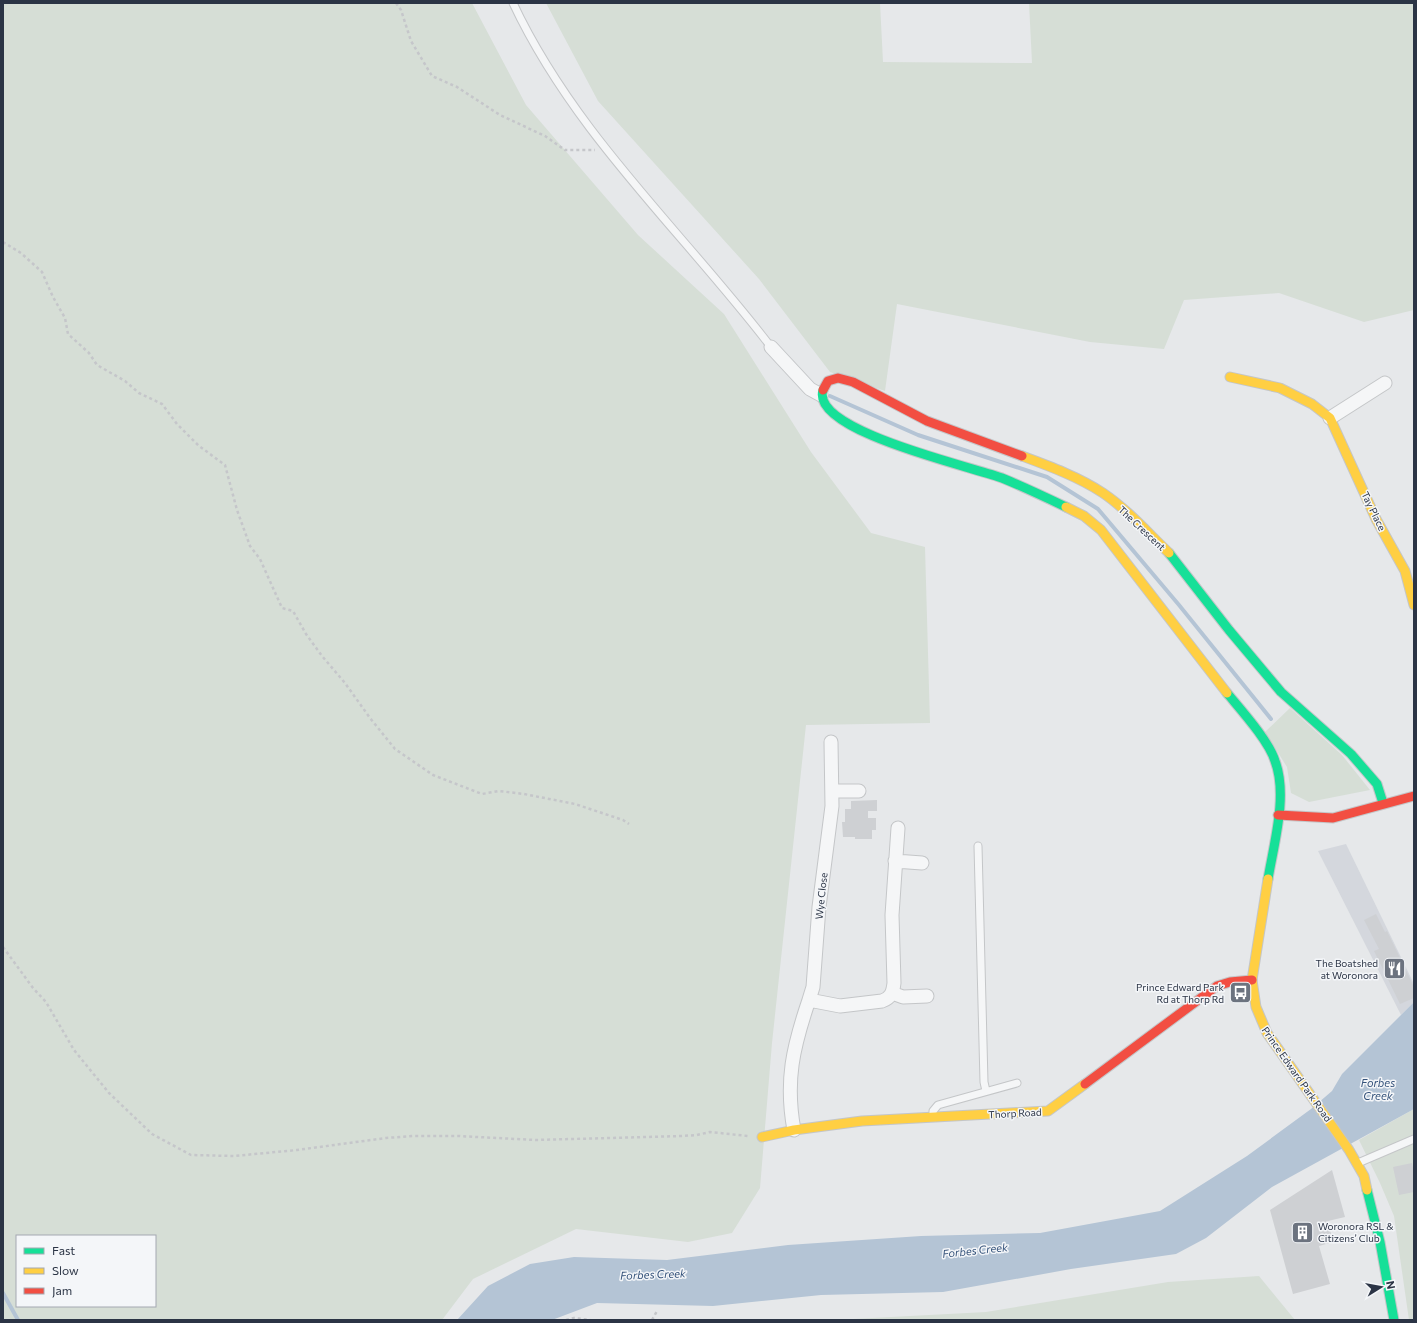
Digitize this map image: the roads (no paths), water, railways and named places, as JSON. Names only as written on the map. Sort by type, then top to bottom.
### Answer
[{"type":"street","points":[[771,347],[810,389],[821,395],[822,402],[828,410],[844,421],[909,451],[1008,481],[1048,498],[1084,516],[1094,523],[1118,550],[1259,734],[1275,759],[1281,781],[1278,815],[1333,818],[1383,803],[1414,796]]},
{"type":"street","name":"The Crescent","points":[[821,395],[824,385],[828,381],[838,378],[853,382],[927,421],[1038,462],[1084,482],[1103,493],[1122,508],[1174,558],[1228,630],[1281,692],[1351,754],[1377,784],[1383,803]]},
{"type":"street","name":"Tay Place","points":[[1230,378],[1280,388],[1312,404],[1330,418],[1376,519],[1405,571],[1414,605]]},
{"type":"street","points":[[1330,418],[1385,383]]},
{"type":"street","name":"Wye Close","points":[[794,1130],[790,1108],[790,1073],[796,1039],[814,981],[819,907],[832,791],[831,742]]},
{"type":"street","points":[[832,791],[859,791]]},
{"type":"street","name":"Prince Edward Park Road","points":[[1278,815],[1252,980],[1257,1011],[1263,1026],[1358,1163],[1368,1191],[1394,1320]]},
{"type":"street","points":[[809,1000],[840,1006],[882,1001],[887,999],[892,993],[894,983],[892,915],[898,828]]},
{"type":"street","points":[[895,861],[922,863]]},
{"type":"street","name":"Thorp Road","points":[[762,1137],[794,1130],[862,1122],[1048,1111],[1216,986],[1230,982],[1252,980]]},
{"type":"street","points":[[892,993],[902,997],[927,996]]},
{"type":"lane","points":[[513,3],[535,47],[576,110],[651,204],[744,311],[771,347]]},
{"type":"lane","points":[[978,846],[984,1082],[986,1091]]},
{"type":"lane","points":[[933,1118],[933,1111],[938,1105],[1017,1083]]},
{"type":"lane","points":[[1358,1163],[1414,1138]]},
{"type":"water","name":"Forbes Creek","points":[[1414,1002],[1414,1109],[1272,1187],[1206,1238],[1176,1254],[1071,1269],[943,1292],[821,1295],[713,1306],[597,1303],[552,1320],[457,1320],[488,1286],[530,1264],[574,1257],[667,1260],[788,1245],[921,1236],[1040,1233],[1160,1211],[1247,1156],[1311,1109],[1332,1091],[1342,1074]]},
{"type":"waterway","points":[[830,396],[918,435],[1047,477],[1098,509],[1179,605],[1271,719]]},
{"type":"waterway","name":"Forbes Creek","points":[[3,1293],[18,1320]]},
{"type":"place","name":"The Boatshed at Woronora","points":[[1394,969]]},
{"type":"place","name":"Prince Edward Park Rd at Thorp Rd","points":[[1240,993]]},
{"type":"place","name":"Woronora RSL & Citizens’ Club","points":[[1303,1232]]}]
